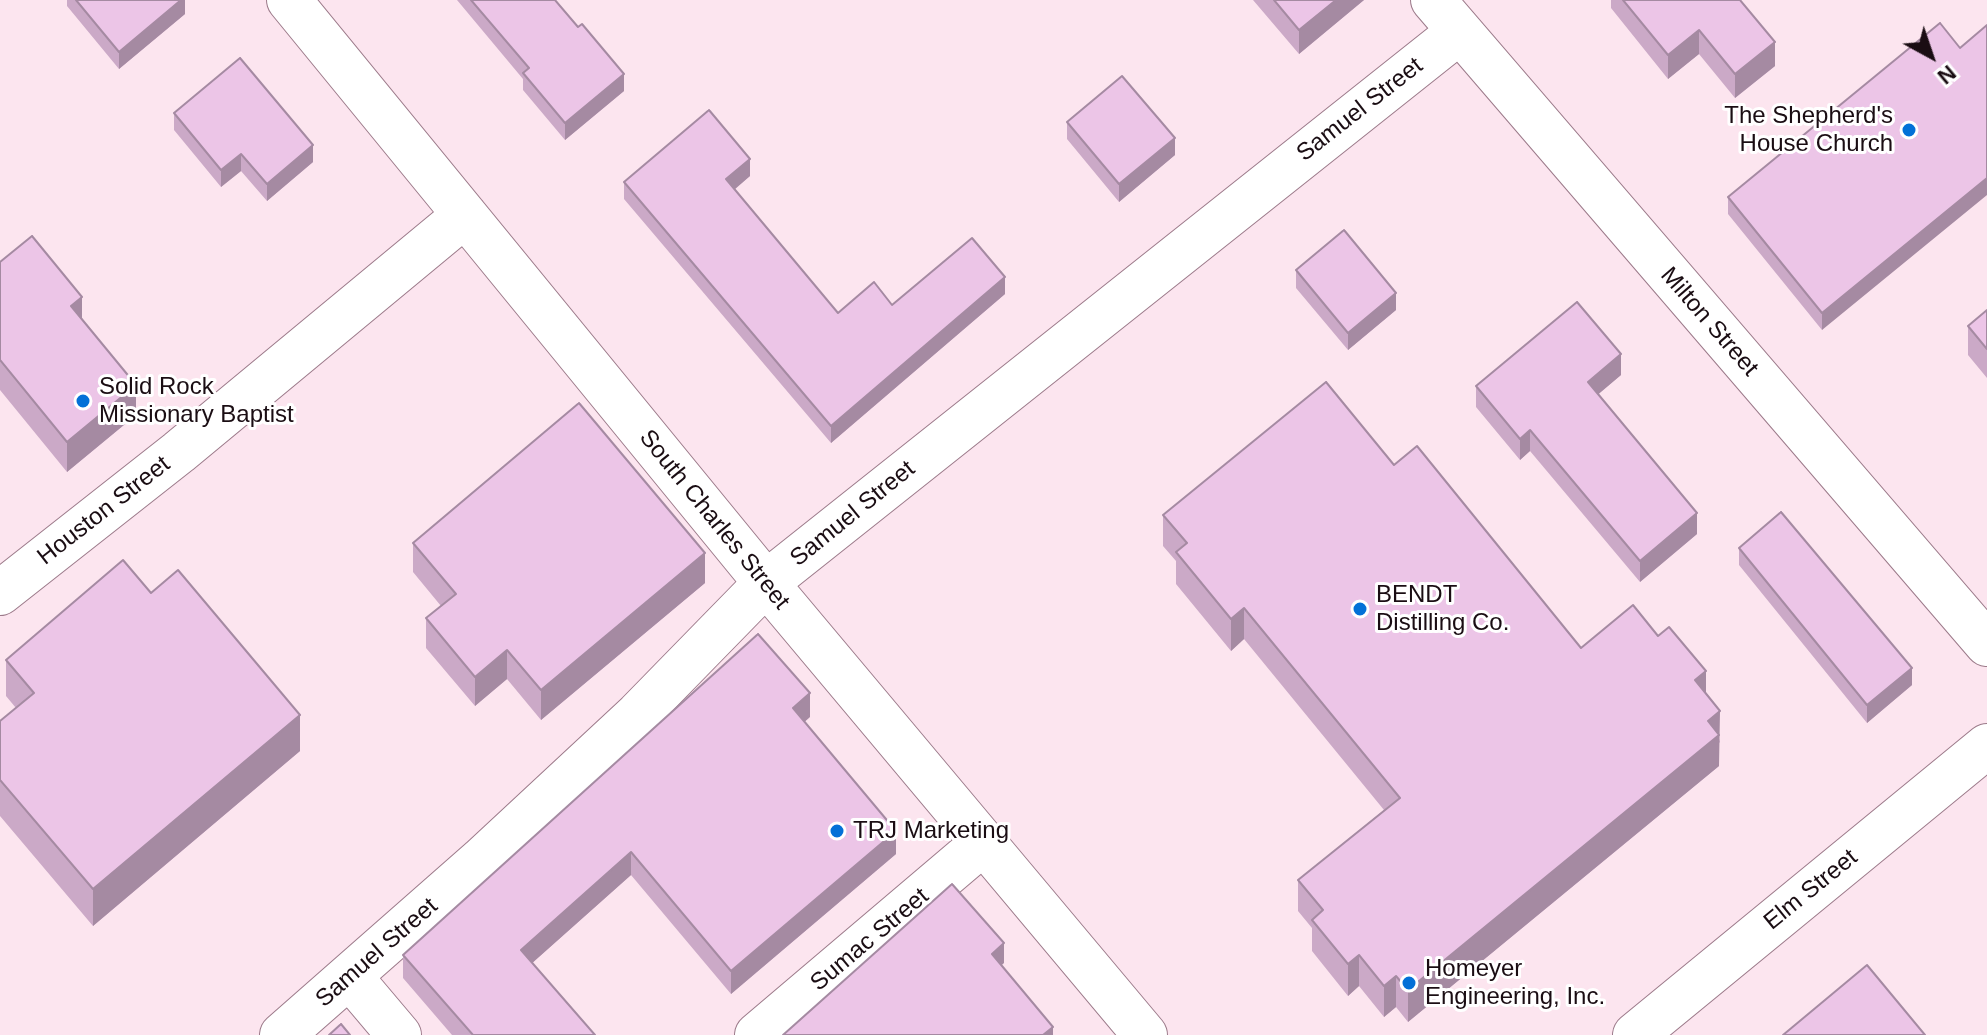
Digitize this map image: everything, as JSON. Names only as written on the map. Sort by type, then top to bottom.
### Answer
[{"type":"street","name":"South Charles Street","points":[[289,0],[766,583],[1145,1035]]},
{"type":"street","name":"Samuel Street","points":[[282,1035],[350,977],[638,714],[766,583],[1446,16]]},
{"type":"street","name":"Milton Street","points":[[1446,16],[1987,644]]},
{"type":"street","name":"Houston Street","points":[[0,593],[179,452],[465,215]]},
{"type":"street","name":"Elm Street","points":[[1635,1035],[1987,746]]},
{"type":"street","name":"Sumac Street","points":[[757,1035],[982,844]]},
{"type":"street","points":[[350,977],[399,1035]]},
{"type":"building","points":[[76,0],[181,0],[119,52]]},
{"type":"building","points":[[471,0],[555,0],[578,27],[582,24],[624,74],[565,123],[523,73],[529,68]]},
{"type":"building","points":[[1274,0],[1336,0],[1299,30]]},
{"type":"building","points":[[1623,0],[1740,0],[1775,42],[1735,74],[1699,30],[1668,55]]},
{"type":"building","name":"The Shepherd's House Church","points":[[1940,23],[1960,48],[1987,25],[1987,178],[1822,313],[1728,197]]},
{"type":"building","points":[[240,58],[313,145],[267,184],[241,154],[221,170],[174,113]]},
{"type":"building","points":[[1122,76],[1175,138],[1119,184],[1067,122]]},
{"type":"building","points":[[709,110],[750,159],[726,179],[838,313],[874,282],[892,305],[972,238],[1005,277],[831,426],[624,182]]},
{"type":"building","points":[[1344,230],[1396,293],[1348,333],[1296,270]]},
{"type":"building","points":[[32,236],[82,297],[71,306],[136,385],[67,442],[0,360],[0,262]]},
{"type":"building","points":[[1577,302],[1621,354],[1588,382],[1697,513],[1640,561],[1530,430],[1520,439],[1476,386]]},
{"type":"building","points":[[1987,310],[1987,349],[1968,326]]},
{"type":"building","points":[[1326,382],[1394,465],[1417,446],[1581,648],[1633,605],[1658,636],[1669,627],[1706,671],[1695,680],[1720,711],[1708,721],[1719,735],[1408,990],[1396,976],[1384,986],[1359,955],[1348,964],[1312,920],[1323,910],[1298,880],[1400,798],[1244,608],[1231,619],[1176,552],[1187,543],[1163,515]]},
{"type":"building","points":[[579,403],[705,553],[541,690],[507,650],[475,677],[426,618],[456,594],[413,543]]},
{"type":"building","points":[[1781,512],[1912,668],[1867,705],[1739,548]]},
{"type":"building","points":[[123,560],[151,593],[178,570],[300,715],[93,889],[0,780],[0,721],[34,693],[6,660]]},
{"type":"building","points":[[758,634],[810,693],[793,708],[896,831],[731,971],[631,852],[521,950],[595,1035],[473,1035],[403,955]]},
{"type":"building","points":[[952,884],[1004,943],[992,954],[1053,1027],[1043,1035],[783,1035]]},
{"type":"building","points":[[1867,965],[1925,1035],[1783,1035]]},
{"type":"building","points":[[341,1024],[350,1035],[329,1035]]},
{"type":"place","name":"The Shepherd's House Church","points":[[1909,130]]},
{"type":"place","name":"Solid Rock Missionary Baptist","points":[[83,401]]},
{"type":"place","name":"BENDT Distilling Co.","points":[[1360,609]]},
{"type":"place","name":"TRJ Marketing","points":[[837,831]]},
{"type":"place","name":"Homeyer Engineering, Inc.","points":[[1409,983]]}]
